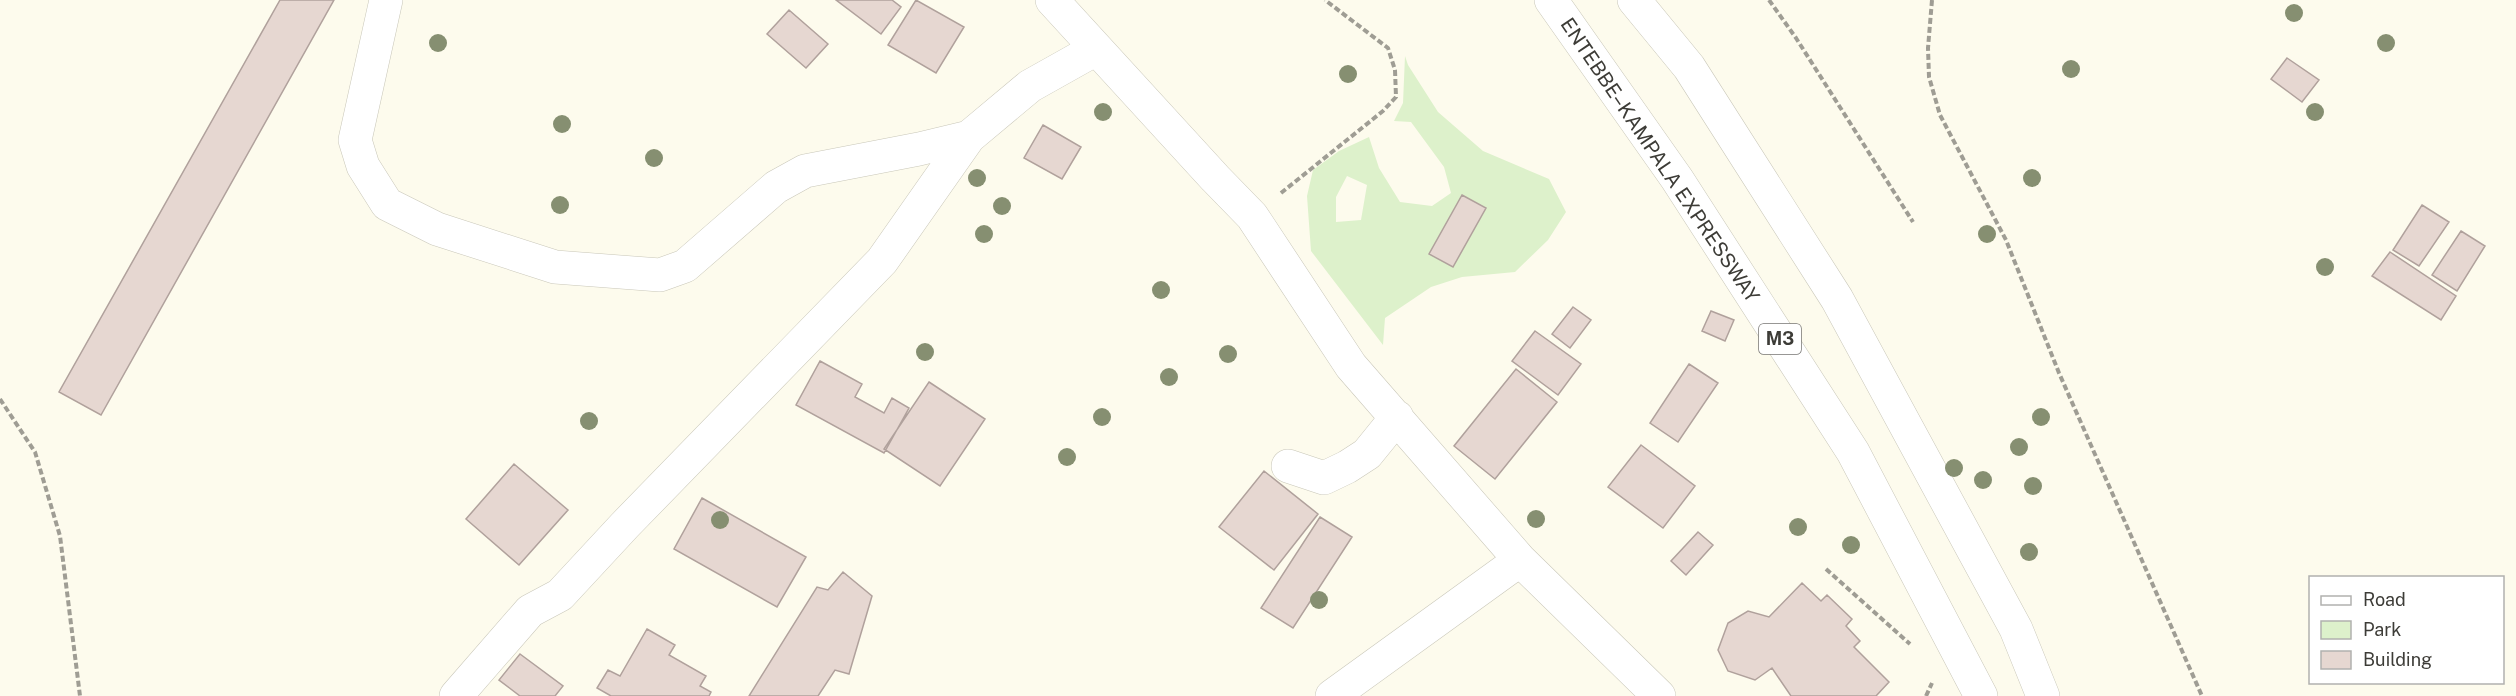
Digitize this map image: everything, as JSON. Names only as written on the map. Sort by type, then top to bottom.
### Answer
[{"type":"main road","points":[[386,0],[355,140],[363,166],[387,204],[436,230],[555,267],[660,275],[685,266],[776,188],[805,171],[969,137]]},
{"type":"main road","points":[[1052,0],[1252,216],[1351,366],[1520,560],[1659,696]]},
{"type":"main road","name":"ENTEBBE–KAMPALA EXPRESSWAY","points":[[1551,0],[1677,179],[1853,452],[1981,696]]},
{"type":"main road","points":[[1634,0],[1689,67],[1837,299],[2016,629],[2043,696]]},
{"type":"main road","points":[[456,696],[530,611],[560,595],[882,261],[969,137],[1030,86],[1096,49]]},
{"type":"main road","points":[[1287,466],[1324,478],[1367,454],[1397,417]]},
{"type":"main road","points":[[1332,696],[1520,560]]},
{"type":"path","points":[[1252,216],[1383,111],[1396,97],[1395,70],[1388,48],[1325,0]]},
{"type":"path","points":[[1769,0],[1796,38],[1913,222]]},
{"type":"path","points":[[1932,0],[1928,48],[1929,77],[1940,115],[2006,240],[2059,373],[2202,696]]},
{"type":"path","points":[[0,399],[35,452],[60,537],[80,696]]},
{"type":"path","points":[[1826,569],[1915,648]]},
{"type":"path","points":[[1926,696],[1933,681],[1933,673]]},
{"type":"green space","points":[[1405,56],[1408,65],[1438,112],[1483,151],[1549,179],[1566,212],[1548,240],[1515,272],[1462,277],[1431,287],[1385,318],[1383,345],[1311,251],[1307,196],[1313,170],[1339,151],[1369,137],[1379,168],[1400,202],[1432,206],[1451,193],[1444,167],[1411,122],[1394,121],[1403,103]],"holes":[[[1347,176],[1367,185],[1361,220],[1336,222],[1336,197]]]},
{"type":"building","points":[[280,0],[334,0],[101,415],[59,392]]},
{"type":"building","points":[[836,0],[892,0],[901,7],[881,34]]},
{"type":"building","points":[[916,0],[964,27],[936,73],[888,45]]},
{"type":"building","points":[[789,10],[828,44],[806,68],[767,34]]},
{"type":"building","points":[[2287,58],[2319,80],[2302,102],[2271,79]]},
{"type":"building","points":[[1043,125],[1081,147],[1062,179],[1024,158]]},
{"type":"building","points":[[1462,195],[1486,208],[1453,267],[1429,254]]},
{"type":"building","points":[[2422,205],[2449,222],[2419,266],[2393,250]]},
{"type":"building","points":[[2461,231],[2485,246],[2457,291],[2432,275]]},
{"type":"building","points":[[2390,252],[2456,296],[2441,320],[2372,276]]},
{"type":"building","points":[[1573,307],[1591,320],[1570,348],[1552,334]]},
{"type":"building","points":[[1711,311],[1734,320],[1725,341],[1702,331]]},
{"type":"building","points":[[1535,331],[1581,364],[1558,395],[1512,361]]},
{"type":"building","points":[[820,361],[862,384],[855,397],[884,413],[892,398],[909,408],[884,453],[796,405]]},
{"type":"building","points":[[1689,364],[1718,383],[1678,442],[1650,423]]},
{"type":"building","points":[[1516,369],[1557,402],[1495,479],[1454,446]]},
{"type":"building","points":[[929,382],[985,419],[940,486],[884,449]]},
{"type":"building","points":[[1641,445],[1695,486],[1663,528],[1608,487]]},
{"type":"building","points":[[514,464],[568,510],[519,565],[466,519]]},
{"type":"building","points":[[1264,471],[1318,514],[1274,570],[1219,527]]},
{"type":"building","points":[[702,498],[806,557],[777,607],[674,549]]},
{"type":"building","points":[[1320,517],[1352,537],[1293,628],[1261,608]]},
{"type":"building","points":[[1698,532],[1713,545],[1686,575],[1671,561]]},
{"type":"building","points":[[843,572],[872,596],[849,674],[835,670],[818,696],[749,696],[817,587],[828,590]]},
{"type":"building","points":[[1802,583],[1821,601],[1827,595],[1852,619],[1846,626],[1860,641],[1854,647],[1889,682],[1876,696],[1791,696],[1772,668],[1755,680],[1728,671],[1718,650],[1728,623],[1748,611],[1769,617]]},
{"type":"building","points":[[647,629],[675,645],[669,655],[706,676],[700,686],[711,692],[709,696],[611,696],[597,688],[608,670],[620,676]]},
{"type":"building","points":[[520,654],[563,686],[555,696],[520,696],[499,680]]}]
